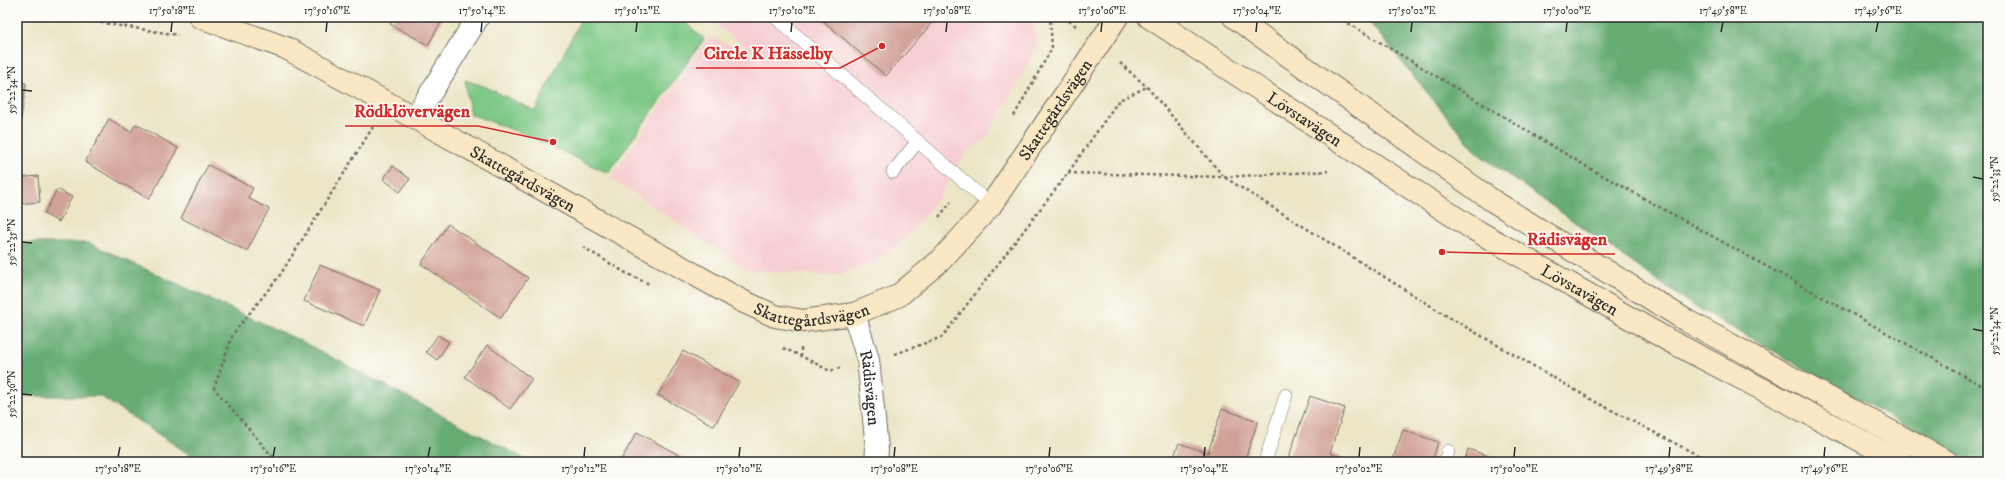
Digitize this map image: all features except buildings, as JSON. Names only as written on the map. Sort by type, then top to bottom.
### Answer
[{"type":"street","name":"Skattegårdsvägen","points":[[200,17],[286,48],[415,118],[742,301],[775,316],[803,321],[854,314],[898,296],[941,260],[991,205],[1117,17]]},
{"type":"street","points":[[415,118],[478,17]]},
{"type":"street","name":"Lövstavägen","points":[[1149,17],[1470,227],[1670,341],[1902,462]]},
{"type":"street","name":"Lövstavägen","points":[[1234,17],[1493,201],[1687,321],[1947,462]]},
{"type":"street","name":"Rädisvägen","points":[[854,314],[868,359],[877,449],[876,462]]},
{"type":"lane","points":[[775,17],[991,205]]},
{"type":"lane","points":[[893,172],[918,141]]},
{"type":"lane","points":[[1265,462],[1286,395]]},
{"type":"path","points":[[65,17],[182,36]]},
{"type":"path","points":[[1338,17],[1589,168],[1988,389]]},
{"type":"path","points":[[1098,44],[1147,87],[1224,177],[1447,316],[1594,401],[1711,462]]},
{"type":"path","points":[[277,462],[214,388],[233,334],[280,275],[377,121]]},
{"type":"path","points":[[1068,173],[1224,177],[1326,170],[1333,174]]},
{"type":"path","points":[[578,244],[624,272],[653,285]]},
{"type":"path","points":[[780,346],[801,356]]},
{"type":"shaded area","points":[[705,17],[1030,17],[1039,44],[984,141],[967,151],[940,196],[904,240],[874,263],[833,276],[748,270],[610,178],[709,37],[757,55]]},
{"type":"green space","points":[[582,17],[679,17],[704,39],[608,173],[527,135],[470,114],[465,80],[486,87],[535,111]]},
{"type":"green space","points":[[1365,17],[1988,17],[1988,462],[1970,462],[1692,305],[1477,153]]},
{"type":"green space","points":[[17,243],[89,243],[301,341],[531,462],[201,462],[100,396],[17,396]]},
{"type":"place","name":"Circle K Hässelby","points":[[882,46]]},
{"type":"place","name":"Rödklövervägen","points":[[553,142]]},
{"type":"place","name":"Rädisvägen","points":[[1442,252]]}]
